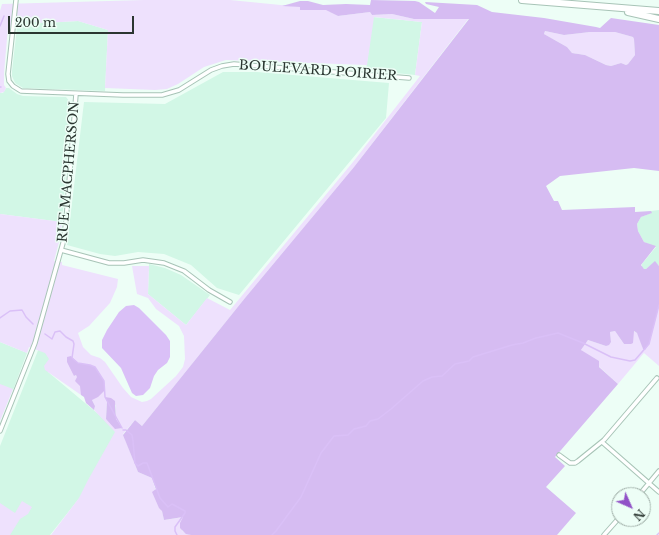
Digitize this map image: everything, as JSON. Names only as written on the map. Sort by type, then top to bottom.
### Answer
[{"type":"highway","points":[[522,0],[659,11]]},
{"type":"highway","points":[[605,7],[659,18]]},
{"type":"street","name":"BOULEVARD POIRIER","points":[[16,0],[8,78],[11,84],[21,91],[76,94],[165,95],[182,89],[211,70],[234,64],[409,78]]},
{"type":"street","name":"RUE MACPHERSON","points":[[0,431],[35,343],[61,250],[66,221],[76,94]]},
{"type":"street","points":[[61,250],[116,264],[144,260],[164,263],[184,271],[209,290],[230,302]]},
{"type":"street","points":[[559,455],[570,463],[575,463],[602,442],[657,378]]},
{"type":"street","points":[[602,442],[659,492]]},
{"type":"street","points":[[646,487],[659,471]]},
{"type":"street","points":[[604,535],[611,527]]},
{"type":"shaded area","points":[[144,0],[230,0],[301,7],[300,10],[327,10],[338,16],[370,12],[372,15],[392,14],[414,19],[469,18],[354,167],[245,298],[142,426],[135,420],[123,434],[138,472],[152,478],[164,520],[184,517],[182,531],[191,535],[51,535],[79,498],[115,432],[94,410],[95,406],[92,400],[102,378],[95,367],[78,363],[72,358],[74,376],[76,375],[78,377],[77,380],[81,386],[81,395],[45,370],[44,366],[49,359],[45,353],[29,347],[27,353],[0,342],[0,214],[62,222],[60,238],[54,261],[62,262],[62,265],[118,279],[117,287],[110,303],[89,326],[78,333],[83,347],[91,355],[100,358],[105,362],[131,397],[142,402],[147,401],[176,376],[183,367],[185,359],[184,336],[179,326],[156,309],[148,298],[137,294],[132,266],[149,266],[148,294],[186,325],[207,298],[230,310],[353,162],[420,76],[415,75],[422,22],[374,17],[367,65],[226,60],[204,67],[178,84],[167,89],[155,90],[105,88],[108,30],[78,21],[44,23],[24,19],[22,20],[20,27],[8,27],[4,73],[4,85],[6,88],[4,92],[0,93],[0,11],[2,4]],"holes":[[[107,401],[116,405],[116,419],[121,428],[106,419]]]},
{"type":"shaded area","points":[[371,0],[415,1],[419,2],[435,13],[439,7],[426,4],[425,2],[477,5],[492,12],[544,18],[600,28],[611,18],[659,25],[659,171],[634,168],[560,176],[546,186],[554,201],[558,201],[562,210],[635,207],[635,212],[651,211],[652,213],[641,217],[637,224],[638,231],[644,242],[656,246],[641,265],[644,269],[646,269],[655,261],[659,266],[659,305],[649,344],[645,350],[643,349],[637,333],[634,331],[633,343],[624,344],[615,331],[610,332],[611,342],[609,345],[606,346],[588,340],[581,350],[599,361],[599,367],[618,384],[555,457],[565,466],[546,487],[576,513],[557,535],[186,534],[180,528],[180,523],[183,517],[164,520],[162,511],[159,508],[152,492],[156,489],[152,478],[138,472],[123,435],[135,420],[142,426],[245,298],[354,167],[469,19],[414,19],[392,14],[372,15],[370,12],[338,16],[326,10],[300,10],[300,7],[282,6],[300,1],[308,1],[323,5],[370,5]],"holes":[[[545,31],[564,35],[590,32],[615,32],[633,37],[635,55],[626,65],[621,63],[611,66],[606,65],[585,55],[572,53],[567,47],[544,34]]]},
{"type":"shaded area","points":[[373,17],[422,22],[415,75],[366,70]]},
{"type":"shaded area","points":[[23,19],[44,23],[78,21],[108,30],[105,91],[23,88],[15,83],[12,76],[12,71],[17,27],[20,27]]},
{"type":"shaded area","points":[[545,31],[564,35],[590,32],[615,32],[633,37],[635,55],[626,65],[621,63],[611,66],[606,65],[585,55],[572,53],[567,47],[544,34]]},
{"type":"shaded area","points":[[223,72],[257,72],[389,83],[386,118],[239,295],[217,288],[191,265],[164,254],[138,252],[115,256],[100,254],[67,245],[84,102],[165,104]]},
{"type":"shaded area","points":[[6,88],[9,88],[17,94],[23,96],[66,97],[70,102],[62,222],[0,214],[0,93],[3,93]]},
{"type":"shaded area","points":[[659,210],[659,266],[655,262],[644,269],[642,268],[642,264],[656,247],[644,242],[638,231],[637,224],[641,217],[651,213],[651,211]]},
{"type":"shaded area","points":[[149,264],[165,268],[181,275],[210,295],[186,325],[148,294]]},
{"type":"shaded area","points":[[134,305],[139,308],[166,335],[170,341],[170,357],[167,363],[158,370],[154,376],[150,388],[143,395],[136,396],[132,393],[121,368],[102,348],[102,340],[119,312],[126,306]]},
{"type":"shaded area","points":[[659,305],[659,366],[644,353],[618,384],[581,350],[588,340],[606,346],[611,342],[610,332],[615,331],[624,344],[633,331],[637,333],[643,349],[649,344]]},
{"type":"shaded area","points":[[0,342],[27,353],[13,390],[0,385]]},
{"type":"shaded area","points":[[39,348],[53,357],[48,372],[127,438],[50,535],[0,535],[0,446]]},
{"type":"shaded area","points":[[71,356],[78,363],[95,367],[104,381],[105,390],[98,397],[92,400],[95,406],[94,410],[86,403],[84,397],[81,395],[80,386],[75,381],[77,377],[76,375],[74,376],[67,362],[67,357]]},
{"type":"shaded area","points":[[0,384],[13,389],[0,421]]},
{"type":"shaded area","points":[[105,397],[111,398],[115,401],[116,419],[122,428],[115,429],[106,419],[107,401]]},
{"type":"shaded area","points":[[22,501],[32,507],[28,514],[20,519],[10,535],[0,535],[0,503],[15,513]]},
{"type":"waterway","points":[[0,26],[4,16]]},
{"type":"waterway","points":[[272,535],[301,497],[321,453],[334,436],[348,435],[354,429],[366,426],[370,421],[378,419],[423,381],[432,377],[442,376],[455,364],[469,361],[473,357],[558,333],[583,343],[611,357],[630,361],[635,360],[649,344],[659,305]]},
{"type":"waterway","points":[[0,318],[10,311],[22,310],[33,324]]},
{"type":"waterway","points":[[45,334],[52,339],[55,332],[60,331],[73,341],[72,358],[78,363],[95,367],[104,381],[105,397],[122,428]]},
{"type":"waterway","points":[[123,430],[126,430],[132,435],[135,463],[138,466],[143,463],[147,463],[160,498],[168,507],[172,504],[185,511],[175,527],[177,535]]}]
